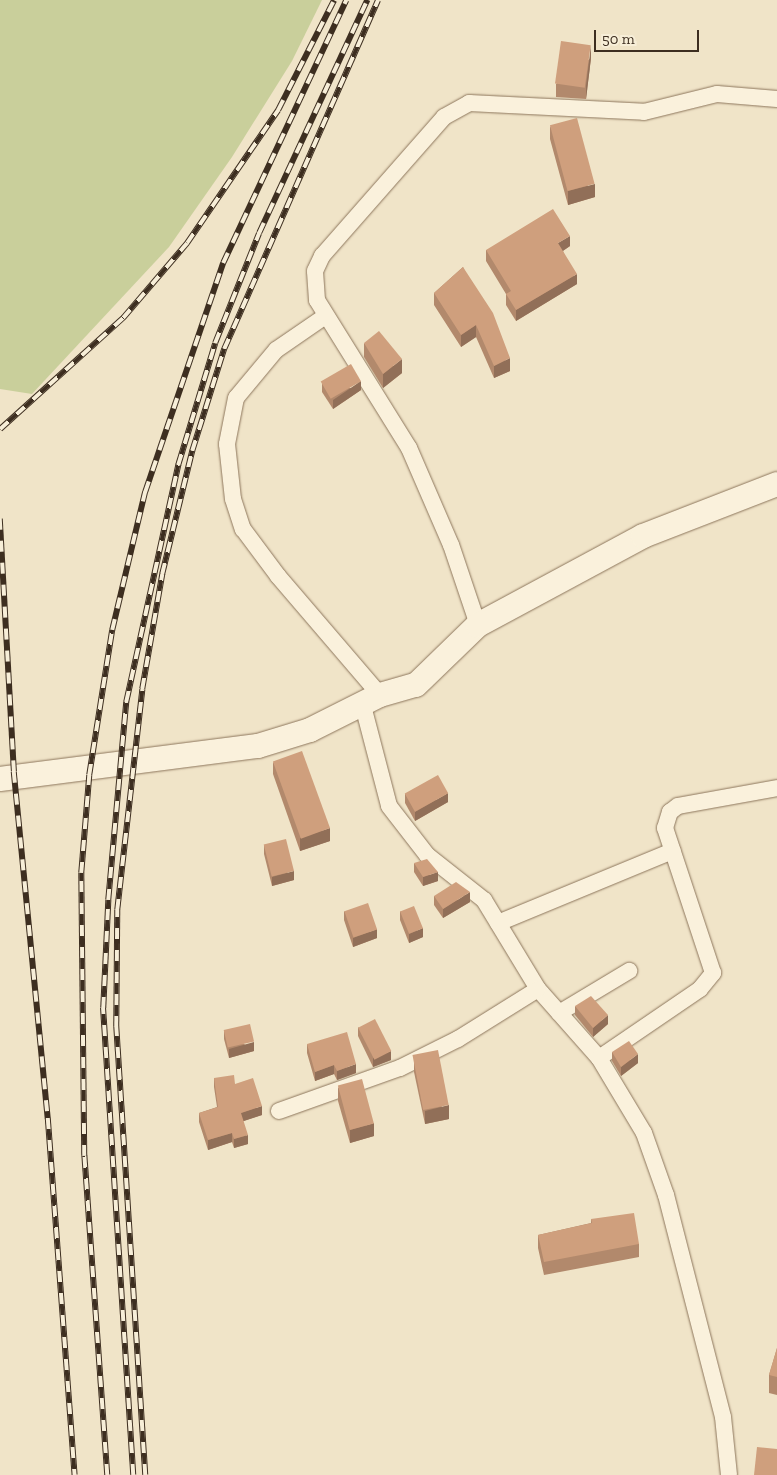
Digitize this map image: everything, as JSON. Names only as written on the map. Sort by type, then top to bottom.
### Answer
[{"type":"street","points":[[478,625],[451,545],[409,448],[376,389],[324,317],[313,284],[322,256],[454,109],[485,103],[644,112],[717,94],[777,99]]},
{"type":"street","points":[[324,317],[276,350],[236,398],[227,444],[233,499],[244,529],[371,698],[389,806],[427,855],[476,890],[538,989],[598,1058],[641,1127],[663,1187],[723,1417],[730,1475]]},
{"type":"street","points":[[0,778],[258,746],[310,730],[371,698],[427,677],[478,625],[644,536],[777,484]]},
{"type":"street","points":[[598,1058],[711,980],[713,963],[673,851],[666,820],[678,806],[777,788]]},
{"type":"street","points":[[498,923],[673,851]]},
{"type":"street","points":[[559,1013],[629,971]]},
{"type":"street","points":[[279,1111],[400,1068],[458,1039],[538,989]]},
{"type":"green space","points":[[0,0],[322,0],[292,61],[232,157],[169,247],[32,394],[0,389]]},
{"type":"building","points":[[561,41],[591,45],[585,88],[555,84]]},
{"type":"building","points":[[577,118],[595,184],[568,191],[550,125]]},
{"type":"building","points":[[553,209],[570,236],[558,243],[577,274],[516,310],[506,294],[511,291],[486,250]]},
{"type":"building","points":[[463,267],[493,313],[510,358],[494,366],[476,325],[461,335],[434,293]]},
{"type":"building","points":[[379,331],[402,359],[383,374],[364,343]]},
{"type":"building","points":[[351,364],[361,381],[331,399],[321,382]]},
{"type":"building","points":[[302,751],[330,828],[301,839],[273,762]]},
{"type":"building","points":[[438,775],[448,793],[415,812],[405,793]]},
{"type":"building","points":[[286,839],[294,871],[272,877],[264,845]]},
{"type":"building","points":[[427,859],[438,872],[423,877],[414,863]]},
{"type":"building","points":[[456,882],[470,892],[443,909],[434,896]]},
{"type":"building","points":[[368,903],[377,929],[353,938],[344,911]]},
{"type":"building","points":[[414,906],[423,928],[409,934],[400,912]]},
{"type":"building","points":[[591,996],[608,1015],[593,1028],[575,1006]]},
{"type":"building","points":[[375,1019],[391,1051],[374,1060],[358,1028]]},
{"type":"building","points":[[250,1024],[254,1042],[228,1048],[224,1030]]},
{"type":"building","points":[[347,1032],[356,1064],[337,1071],[334,1065],[315,1072],[307,1044]]},
{"type":"building","points":[[629,1041],[638,1054],[621,1067],[612,1052]]},
{"type":"building","points":[[438,1050],[449,1105],[423,1110],[412,1055]]},
{"type":"building","points":[[234,1075],[235,1084],[253,1078],[262,1106],[241,1113],[248,1135],[234,1139],[232,1133],[208,1140],[199,1113],[218,1107],[214,1078]]},
{"type":"building","points":[[362,1079],[374,1123],[350,1130],[338,1085]]},
{"type":"building","points":[[634,1213],[639,1244],[544,1262],[538,1235],[592,1223],[591,1219]]},
{"type":"building","points":[[777,1348],[777,1377],[769,1375]]},
{"type":"building","points":[[757,1447],[777,1449],[777,1475],[754,1475]]},
{"type":"railway","points":[[0,429],[123,318],[187,243],[278,110],[334,0]]},
{"type":"railway","points":[[107,1475],[84,1156],[81,873],[89,775],[112,630],[145,492],[223,263],[346,0]]},
{"type":"railway","points":[[133,1475],[103,1008],[108,900],[126,702],[178,465],[215,343],[259,233],[367,0]]},
{"type":"railway","points":[[145,1475],[116,1027],[117,910],[142,689],[162,574],[192,451],[224,349],[378,0]]},
{"type":"railway","points":[[0,519],[14,772],[48,1118],[75,1475]]}]
